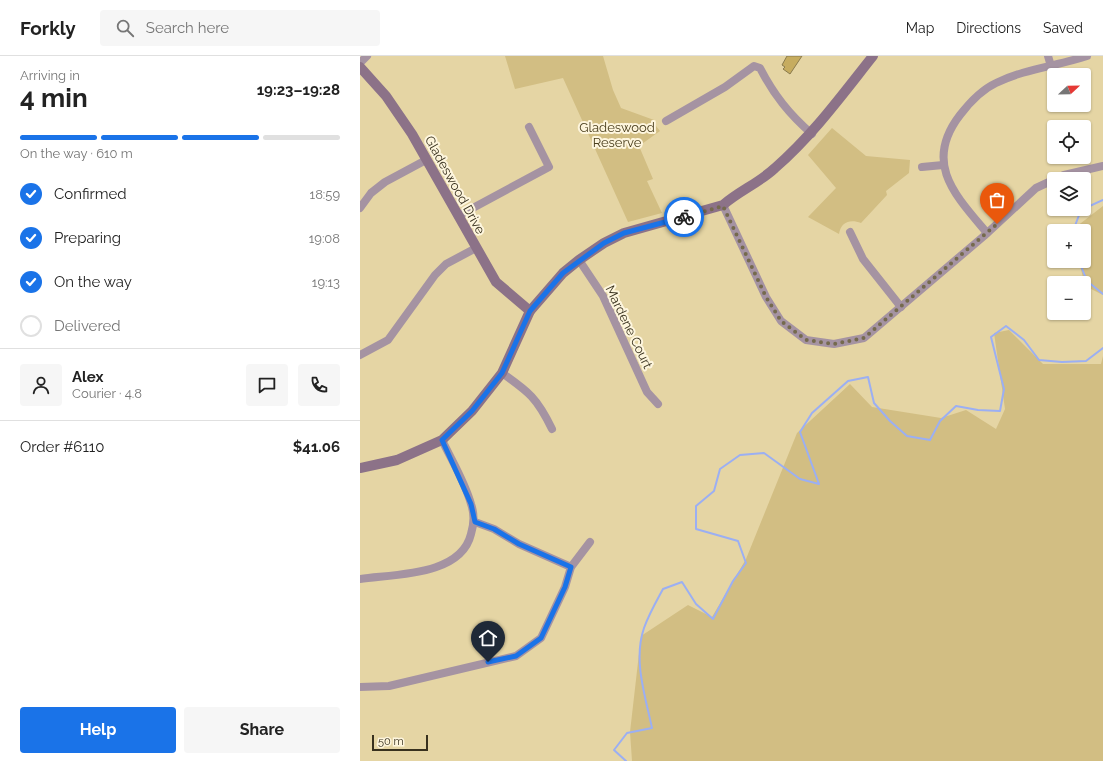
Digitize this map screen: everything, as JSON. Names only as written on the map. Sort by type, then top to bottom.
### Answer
[{"type":"street","points":[[360,63],[367,56]]},
{"type":"street","points":[[360,468],[397,460],[442,440],[472,411],[502,373],[530,311],[563,273],[604,243],[624,233],[723,206],[732,198],[774,170],[812,134],[873,56]]},
{"type":"street","points":[[1048,56],[1050,66]]},
{"type":"street","points":[[987,233],[953,192],[943,165],[944,148],[948,134],[956,121],[976,97],[996,83],[1087,56]]},
{"type":"street","points":[[666,121],[725,87],[754,66],[760,68],[771,88],[792,116],[812,134]]},
{"type":"street","name":"Gladeswood Drive","points":[[360,67],[386,96],[412,134],[496,282],[530,311]]},
{"type":"street","points":[[458,216],[549,167],[529,127]]},
{"type":"street","points":[[360,208],[372,193],[385,182],[426,160]]},
{"type":"street","points":[[922,167],[943,165]]},
{"type":"street","points":[[723,206],[766,297],[781,321],[806,340],[834,344],[864,338],[987,233],[1029,194],[1043,184],[1064,175],[1103,166]]},
{"type":"street","points":[[850,232],[863,259],[902,307]]},
{"type":"street","points":[[360,355],[388,340],[434,275],[446,264],[476,248]]},
{"type":"street","name":"Mardene Court","points":[[580,260],[603,296],[647,392],[658,404]]},
{"type":"street","points":[[502,373],[530,393],[542,409],[552,429]]},
{"type":"street","points":[[360,578],[428,569],[446,564],[461,554],[470,540],[475,522],[471,504],[442,440]]},
{"type":"street","points":[[475,522],[494,529],[519,544],[571,567]]},
{"type":"street","points":[[360,687],[389,686],[516,656],[541,638],[565,587],[571,567],[590,542]]},
{"type":"green space","name":"Gladeswood Reserve","points":[[505,56],[603,56],[613,90],[621,108],[654,120],[660,131],[639,146],[653,179],[647,181],[662,213],[628,222],[563,78],[515,89]]},
{"type":"green space","points":[[832,128],[866,156],[910,160],[909,173],[886,191],[887,195],[861,223],[853,221],[847,222],[840,230],[839,234],[808,217],[836,188],[808,155]]},
{"type":"green space","points":[[1103,206],[1103,295],[1091,289],[1091,276],[1083,276],[1081,268],[1091,268],[1091,224],[1080,224]]},
{"type":"green space","points":[[1009,330],[1043,364],[1101,364],[1103,356],[1103,761],[632,761],[630,732],[641,636],[688,605],[712,617],[746,559],[797,433],[850,384],[872,407],[941,418],[966,410],[996,429],[1005,409],[994,333]]},
{"type":"building","points":[[787,56],[802,56],[790,74],[783,69],[785,67],[782,65]]},
{"type":"waterway","points":[[1076,224],[1081,210],[1103,200]]},
{"type":"waterway","points":[[1082,268],[1087,281],[1103,294]]},
{"type":"waterway","points":[[626,761],[614,750],[627,733],[652,728],[641,678],[640,652],[644,628],[663,589],[682,582],[696,604],[713,619],[733,581],[746,563],[738,541],[696,529],[696,506],[714,491],[720,469],[740,455],[764,453],[800,479],[819,484],[800,432],[812,413],[848,381],[868,377],[874,403],[890,421],[907,436],[930,440],[940,421],[956,406],[978,410],[1000,411],[1004,389],[991,337],[1006,326],[1024,340],[1039,360],[1062,362],[1086,361],[1103,348]]},
{"type":"way so far","points":[[684,217],[723,206],[766,297],[781,321],[806,340],[834,344],[864,338],[997,224]]},
{"type":"route","points":[[488,662],[516,656],[541,638],[565,587],[571,567],[519,544],[494,529],[475,522],[471,504],[442,440],[472,411],[502,373],[530,311],[544,293],[563,273],[604,243],[624,233],[684,217]]}]
